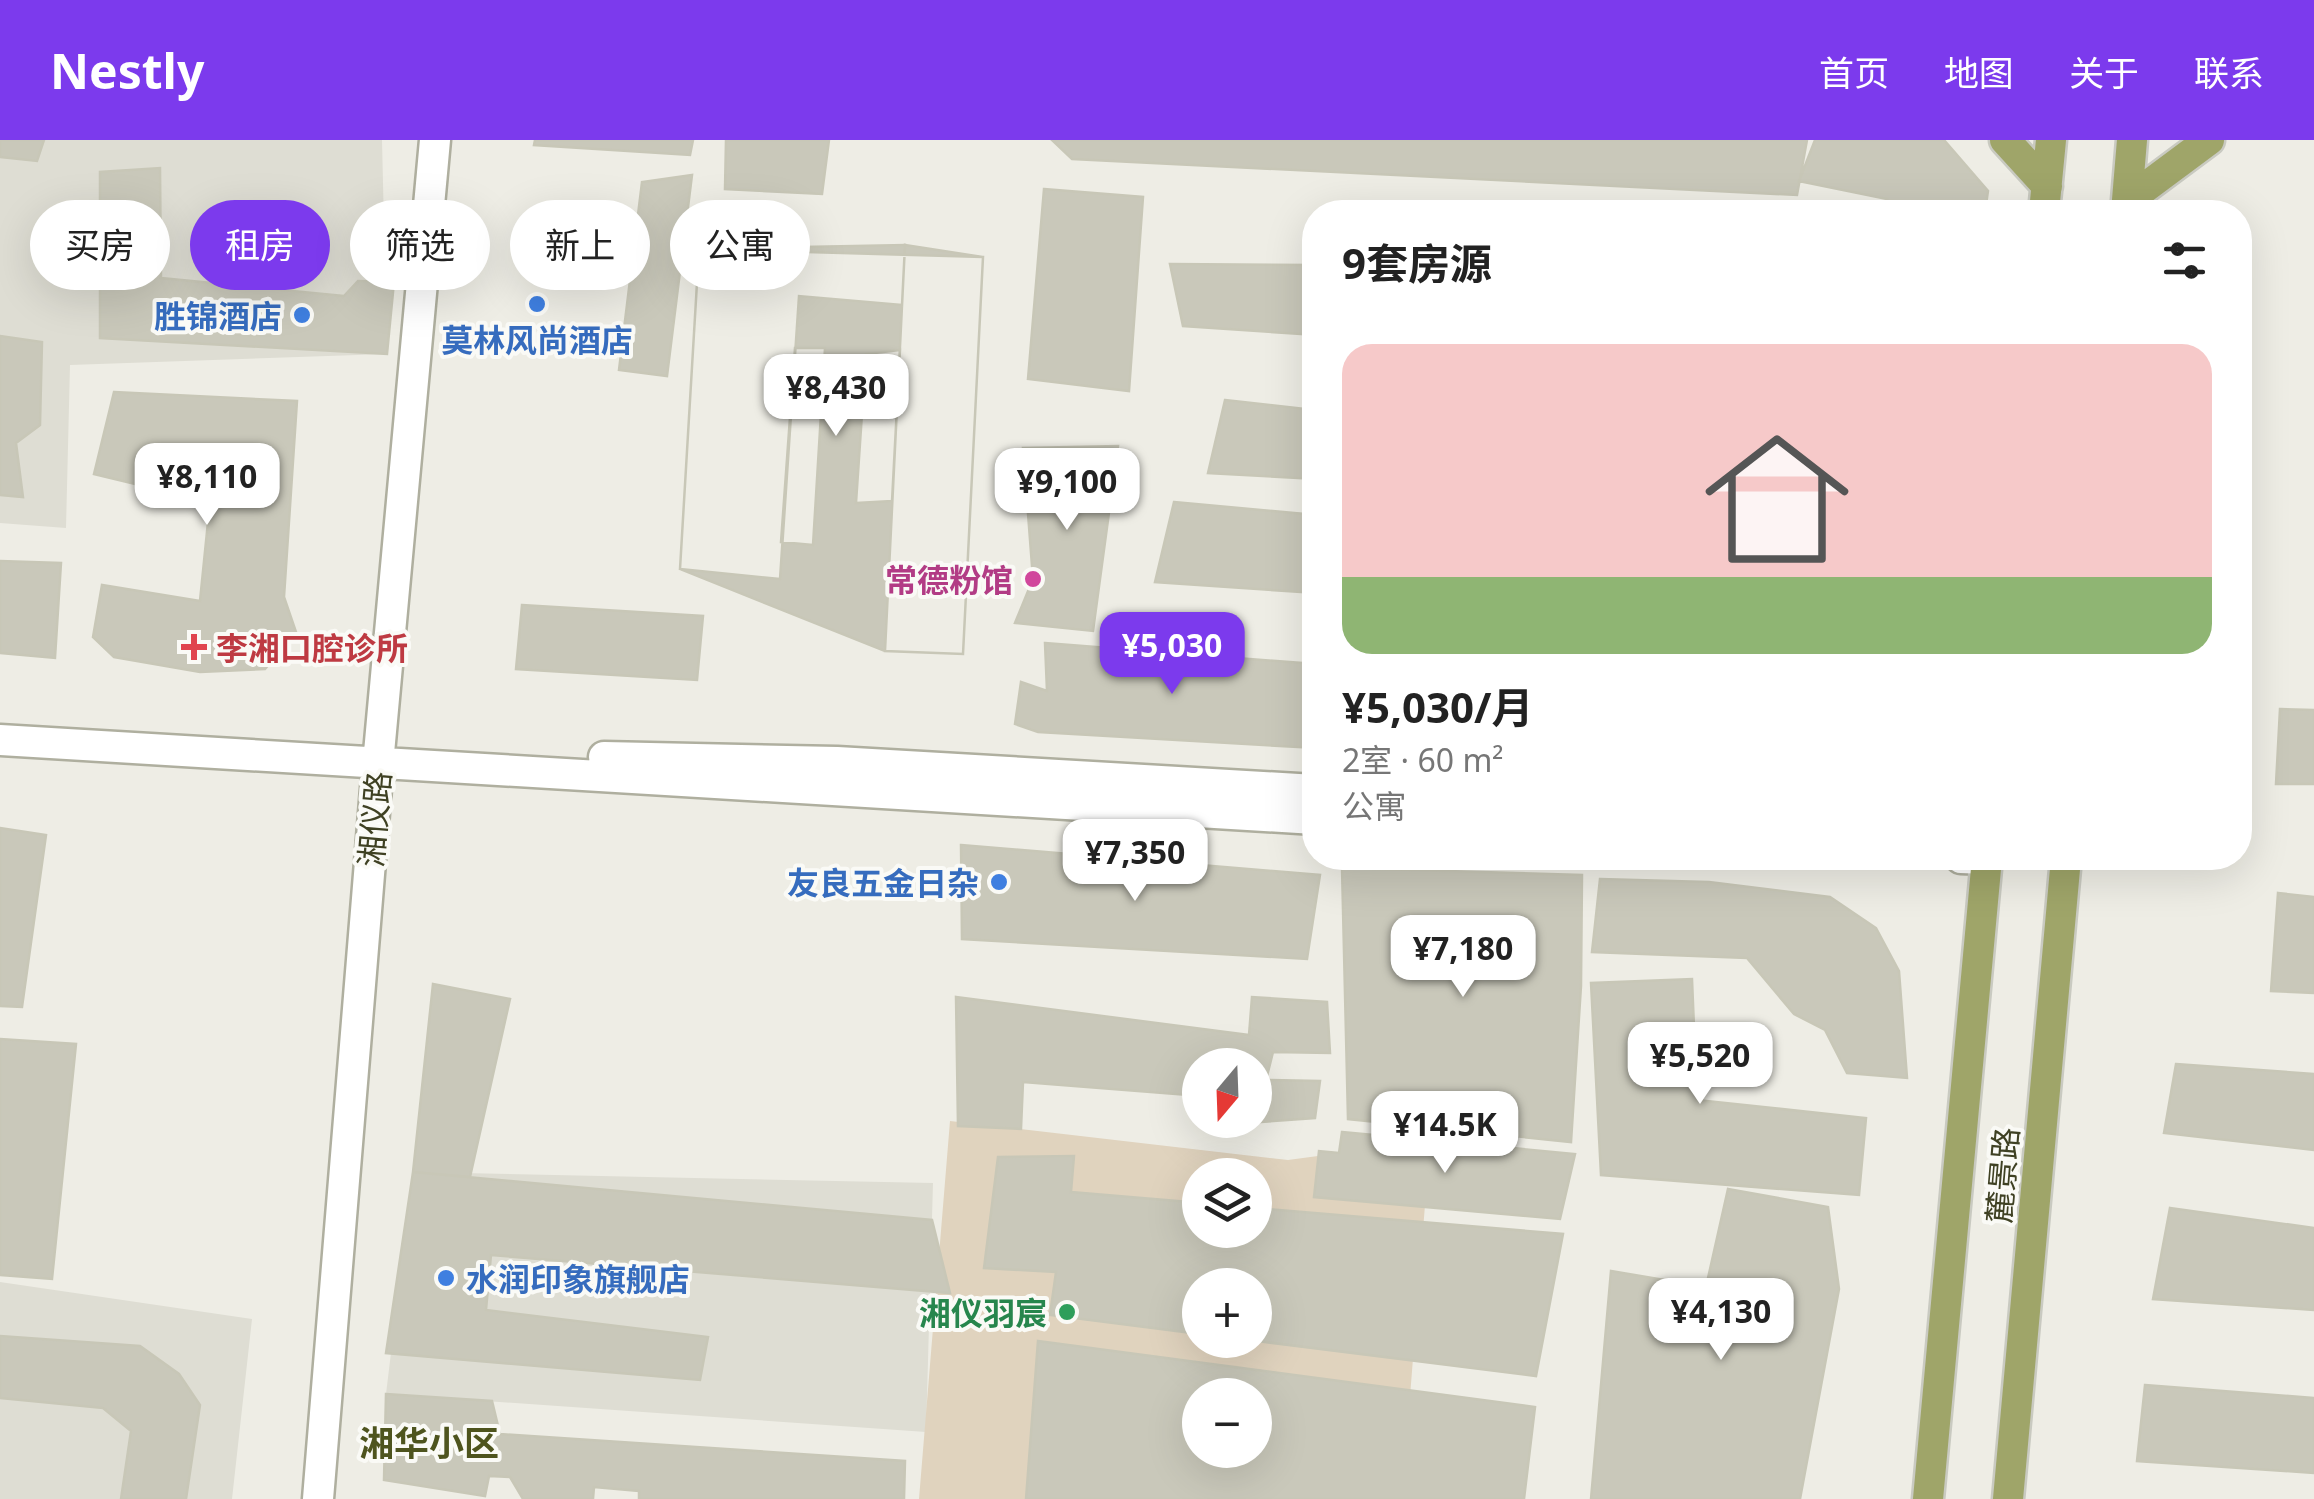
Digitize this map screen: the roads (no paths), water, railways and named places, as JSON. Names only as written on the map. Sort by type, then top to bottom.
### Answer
[{"type":"main road","points":[[2006,140],[2046,199]]},
{"type":"main road","points":[[2046,199],[2051,140]]},
{"type":"main road","points":[[2127,200],[2132,140]]},
{"type":"main road","points":[[2135,200],[2209,140]]},
{"type":"main road","name":"麓景路","points":[[1928,1499],[1977,870]]},
{"type":"main road","name":"麓景路","points":[[2008,1499],[2065,870]]},
{"type":"street","name":"湘仪路","points":[[318,1499],[379,758],[436,140]]},
{"type":"street","points":[[0,728],[379,758],[1302,818]]},
{"type":"street","points":[[0,740],[379,758],[837,762],[1302,789]]},
{"type":"place","name":"莫林风尚酒店","points":[[537,304]]},
{"type":"place","name":"胜锦酒店","points":[[302,315]]},
{"type":"place","name":"常德粉馆","points":[[1033,579]]},
{"type":"place","name":"李湘口腔诊所","points":[[194,647]]},
{"type":"place","name":"友良五金日杂","points":[[999,882]]},
{"type":"place","name":"水润印象旗舰店","points":[[446,1278]]},
{"type":"place","name":"湘仪羽宸","points":[[1067,1312]]},
{"type":"district","name":"湘华小区","points":[[429,1442]]}]
